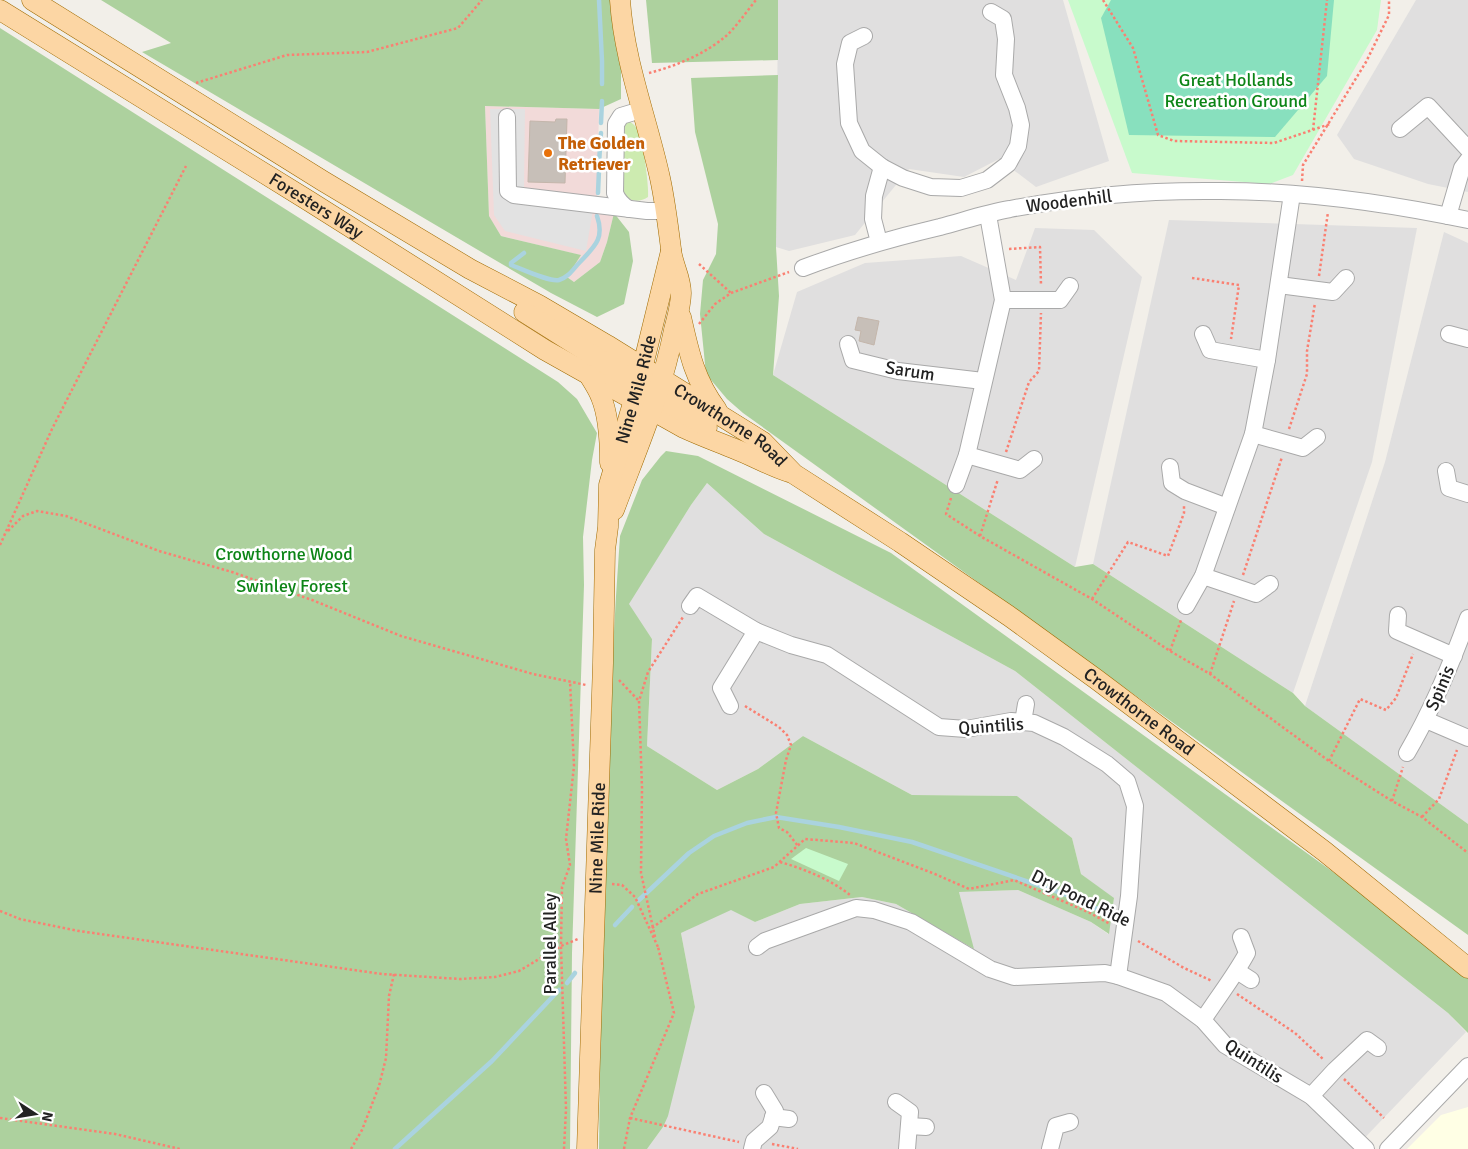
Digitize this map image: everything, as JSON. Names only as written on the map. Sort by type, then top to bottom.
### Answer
[{"type":"main road","name":"Foresters Way","points":[[32,0],[470,269],[540,306],[643,366],[656,394]]},
{"type":"main road","name":"Nine Mile Ride","points":[[608,528],[669,355],[681,293],[678,271],[671,251],[667,211],[655,156],[641,110],[628,55],[620,0]]},
{"type":"main road","name":"Foresters Way","points":[[0,10],[545,350],[589,376],[636,394]]},
{"type":"main road","name":"Nine Mile Ride","points":[[587,1149],[603,672],[605,550],[608,528],[607,502],[609,485],[636,394],[671,251]]},
{"type":"main road","points":[[470,269],[518,308],[624,375],[636,394],[656,394]]},
{"type":"main road","points":[[679,308],[690,361],[701,386],[720,415]]},
{"type":"main road","points":[[589,376],[600,396],[604,409],[609,442],[609,485]]},
{"type":"main road","name":"Crowthorne Road","points":[[656,394],[720,415],[763,442],[794,474]]},
{"type":"main road","name":"Crowthorne Road","points":[[656,394],[707,439],[736,449],[767,464],[794,474],[900,542],[1044,640],[1324,851],[1464,963]]},
{"type":"street","points":[[864,36],[850,43],[846,64],[849,123],[862,151],[882,166],[904,178],[931,187],[961,188],[987,180],[1008,164],[1018,146],[1021,125],[1017,108],[1004,75],[1006,39],[1003,19],[991,12]]},
{"type":"street","points":[[1400,129],[1428,106],[1468,150]]},
{"type":"street","points":[[629,209],[617,199],[615,187],[616,124],[621,116],[641,110]]},
{"type":"street","points":[[507,117],[508,191],[514,195],[629,209],[667,211]]},
{"type":"street","points":[[1448,216],[1462,168],[1468,160]]},
{"type":"street","points":[[879,242],[873,219],[874,196],[882,166]]},
{"type":"street","points":[[603,205],[609,202],[615,187]]},
{"type":"street","name":"Woodenhill","points":[[803,268],[847,251],[1009,209],[1148,193],[1221,190],[1296,195],[1371,202],[1468,220]]},
{"type":"street","points":[[1186,606],[1203,576],[1253,434],[1296,195]]},
{"type":"street","points":[[956,485],[967,455],[1003,300],[988,215]]},
{"type":"street","points":[[1279,285],[1333,292],[1346,278]]},
{"type":"street","points":[[1003,300],[1060,300],[1070,286]]},
{"type":"street","points":[[1203,334],[1210,350],[1267,360]]},
{"type":"street","points":[[1449,334],[1468,339]]},
{"type":"street","name":"Sarum","points":[[848,344],[853,360],[898,371],[983,381]]},
{"type":"street","points":[[1253,434],[1303,448],[1317,437]]},
{"type":"street","points":[[967,455],[1020,470],[1034,459]]},
{"type":"street","points":[[1170,467],[1172,483],[1186,491],[1227,507]]},
{"type":"street","points":[[1446,472],[1449,488],[1468,494]]},
{"type":"street","points":[[1203,576],[1256,594],[1270,584]]},
{"type":"street","name":"Quintilis","points":[[690,606],[697,596],[756,631],[791,645],[827,656],[939,727],[966,729],[998,723],[1034,723],[1064,737],[1107,764],[1127,781],[1135,806],[1129,896],[1118,976]]},
{"type":"street","name":"Spinis","points":[[1398,615],[1397,630],[1454,656]]},
{"type":"street","name":"Spinis","points":[[1407,753],[1426,720],[1454,656],[1468,618]]},
{"type":"street","points":[[730,706],[722,688],[756,631]]},
{"type":"street","points":[[1024,722],[1026,704]]},
{"type":"street","name":"Spinis","points":[[1426,720],[1465,737]]},
{"type":"street","name":"Quintilis","points":[[759,941],[788,940],[856,908],[874,910],[911,922],[990,969],[1014,978],[1105,973],[1118,976],[1166,994],[1202,1020],[1225,1045],[1311,1096],[1366,1149]]},
{"type":"street","points":[[1202,1020],[1224,986],[1237,971],[1247,953],[1241,937]]},
{"type":"street","points":[[1237,971],[1251,980]]},
{"type":"street","points":[[1311,1096],[1367,1040],[1378,1048]]},
{"type":"street","points":[[1388,1149],[1468,1066]]},
{"type":"street","points":[[753,1145],[781,1118],[764,1092]]},
{"type":"street","points":[[896,1102],[910,1112],[907,1149]]},
{"type":"street","points":[[1046,1147],[1056,1126],[1070,1122]]},
{"type":"street","points":[[909,1126],[926,1127]]},
{"type":"path","points":[[190,85],[287,55],[368,52],[458,28],[482,0]]},
{"type":"path","points":[[648,73],[671,67],[713,46],[728,35],[756,0]]},
{"type":"path","points":[[1103,0],[1134,48],[1158,135],[1174,141],[1274,144],[1330,124]]},
{"type":"path","points":[[1313,130],[1327,0]]},
{"type":"path","points":[[1296,195],[1304,165],[1366,62],[1389,15],[1389,0]]},
{"type":"path","points":[[0,545],[8,531],[52,430],[186,166]]},
{"type":"path","points":[[1210,674],[1281,464],[1285,442],[1307,374],[1307,351],[1330,198]]},
{"type":"path","points":[[980,536],[1029,382],[1039,371],[1040,247],[995,251]]},
{"type":"path","points":[[699,264],[731,293]]},
{"type":"path","points":[[694,325],[699,323],[715,304],[731,293],[803,268]]},
{"type":"path","points":[[1192,278],[1239,285],[1229,353]]},
{"type":"path","points":[[956,485],[946,514],[980,536],[1092,599],[1170,651],[1210,674],[1329,761],[1392,801],[1422,817],[1468,853]]},
{"type":"path","points":[[1092,599],[1128,542],[1168,556],[1184,513],[1186,491]]},
{"type":"path","name":"Parallel Alley","points":[[8,531],[23,516],[37,511],[66,516],[159,550],[232,572],[312,600],[400,636],[533,674],[570,682],[574,766],[566,839],[570,865],[562,887],[566,1109],[564,1149]]},
{"type":"path","points":[[624,1149],[630,1118],[674,1013],[652,928],[641,873],[642,788],[639,701],[648,672],[690,606]]},
{"type":"path","points":[[1170,651],[1186,606]]},
{"type":"path","points":[[1329,761],[1360,699],[1386,710],[1396,698],[1418,641]]},
{"type":"path","points":[[617,678],[639,701]]},
{"type":"path","points":[[730,706],[742,704],[779,727],[787,736],[791,746],[786,760],[776,813],[779,828],[787,832],[798,846]]},
{"type":"path","points":[[1422,817],[1439,799],[1465,737]]},
{"type":"path","points":[[1392,801],[1407,753]]},
{"type":"path","name":"Dry Pond Ride","points":[[652,928],[698,894],[774,868],[805,839],[854,843],[969,889],[1014,880],[1090,914],[1184,968],[1224,986],[1295,1033],[1384,1118]]},
{"type":"path","points":[[780,862],[800,868],[839,886],[850,895],[856,908]]},
{"type":"path","points":[[608,886],[614,884],[622,885],[635,897],[658,947]]},
{"type":"path","points":[[0,911],[20,919],[79,931],[394,974],[460,980],[495,977],[519,970],[562,946],[593,934]]},
{"type":"path","points":[[351,1149],[362,1130],[379,1086],[386,1058],[389,996],[394,974]]},
{"type":"path","points":[[0,1118],[115,1134],[180,1149]]},
{"type":"path","points":[[630,1118],[753,1145],[798,1149]]},
{"type":"shaded area","points":[[778,0],[1063,0],[1109,161],[1036,187],[999,159],[964,177],[909,169],[855,235],[789,251],[776,247]]},
{"type":"shaded area","points":[[1416,0],[1468,0],[1468,192],[1428,184],[1354,159],[1337,135]]},
{"type":"shaded area","points":[[485,106],[599,109],[597,198],[614,213],[600,262],[574,282],[567,277],[580,255],[501,236],[489,217]]},
{"type":"shaded area","points":[[490,109],[525,109],[524,190],[594,204],[586,251],[505,231],[494,215]]},
{"type":"shaded area","points":[[1169,220],[1417,228],[1372,462],[1293,693],[1093,564]]},
{"type":"shaded area","points":[[1035,228],[1094,230],[1142,277],[1075,567],[773,375],[797,292],[865,263],[961,256],[1016,280]]},
{"type":"shaded area","points":[[1444,232],[1468,243],[1468,824],[1305,706],[1385,462]]},
{"type":"shaded area","points":[[707,483],[764,534],[1015,671],[1448,1013],[1466,1032],[1354,1149],[647,1149],[663,1127],[695,1007],[681,933],[731,909],[755,922],[800,904],[862,897],[896,904],[973,949],[959,892],[1018,890],[1091,922],[1108,934],[1114,899],[1081,874],[1072,838],[1017,796],[912,795],[803,736],[758,769],[717,790],[647,746],[652,639],[628,604]]},
{"type":"shaded area","points":[[1468,1107],[1468,1149],[1407,1149],[1441,1115]]},
{"type":"green space","points":[[101,0],[612,0],[621,65],[621,99],[599,109],[485,106],[489,216],[501,236],[581,255],[567,277],[574,282],[600,262],[614,213],[629,232],[633,261],[624,304],[597,317],[551,293],[142,52],[171,43]]},
{"type":"green space","points":[[646,0],[778,0],[778,60],[652,63]]},
{"type":"green space","name":"Great Hollands Recreation Ground","points":[[1068,0],[1381,0],[1377,30],[1293,175],[1269,184],[1132,173]]},
{"type":"green space","name":"Great Hollands Recreation Ground","points":[[1111,0],[1334,0],[1327,76],[1275,137],[1129,135],[1101,18]]},
{"type":"green space","name":"Crowthorne Wood","points":[[0,28],[558,382],[577,399],[597,433],[583,537],[584,585],[572,953],[570,1149],[0,1149]]},
{"type":"green space","points":[[778,75],[776,247],[779,296],[773,375],[1075,567],[1093,564],[1293,693],[1305,706],[1468,824],[1468,935],[743,413],[727,399],[706,374],[700,314],[703,280],[716,254],[718,224],[695,132],[691,78]]},
{"type":"green space","points":[[629,121],[636,127],[640,135],[647,174],[648,197],[638,201],[623,196],[622,125]]},
{"type":"green space","points":[[666,451],[698,456],[891,553],[1419,934],[1468,976],[1468,1033],[1448,1013],[1015,671],[764,534],[707,483],[691,505],[629,604],[652,639],[647,746],[717,790],[758,769],[803,736],[912,795],[1017,796],[1072,838],[1081,874],[1114,898],[1109,934],[1091,922],[1018,890],[959,892],[974,949],[896,904],[862,897],[800,904],[755,922],[731,910],[681,933],[695,1007],[668,1116],[663,1127],[647,1149],[599,1149],[601,992],[609,722],[620,536],[642,480]]},
{"type":"green space","points":[[806,848],[848,864],[839,881],[791,859]]},
{"type":"building","name":"The Golden Retriever","points":[[556,119],[567,119],[565,183],[528,182],[530,121],[555,122]]},
{"type":"building","points":[[858,317],[879,321],[874,345],[859,341],[861,331],[855,330]]},
{"type":"waterway","points":[[599,0],[602,84]]},
{"type":"waterway","points":[[601,123],[602,101]]},
{"type":"waterway","points":[[600,142],[601,133]]},
{"type":"waterway","points":[[599,164],[600,147]]},
{"type":"waterway","points":[[598,193],[599,170]]},
{"type":"waterway","points":[[524,253],[511,265],[549,279],[559,280],[566,277],[597,242],[600,231],[597,216]]},
{"type":"waterway","points":[[639,900],[689,853],[714,836],[747,823],[776,817],[839,827],[912,842],[1070,896],[1090,908],[1108,909]]},
{"type":"waterway","points":[[615,925],[632,907]]},
{"type":"waterway","points":[[567,983],[575,973]]},
{"type":"waterway","points":[[395,1149],[492,1061],[559,990]]},
{"type":"place","name":"The Golden Retriever","points":[[548,153]]},
{"type":"park label","name":"Swinley Forest","points":[[292,586]]}]
